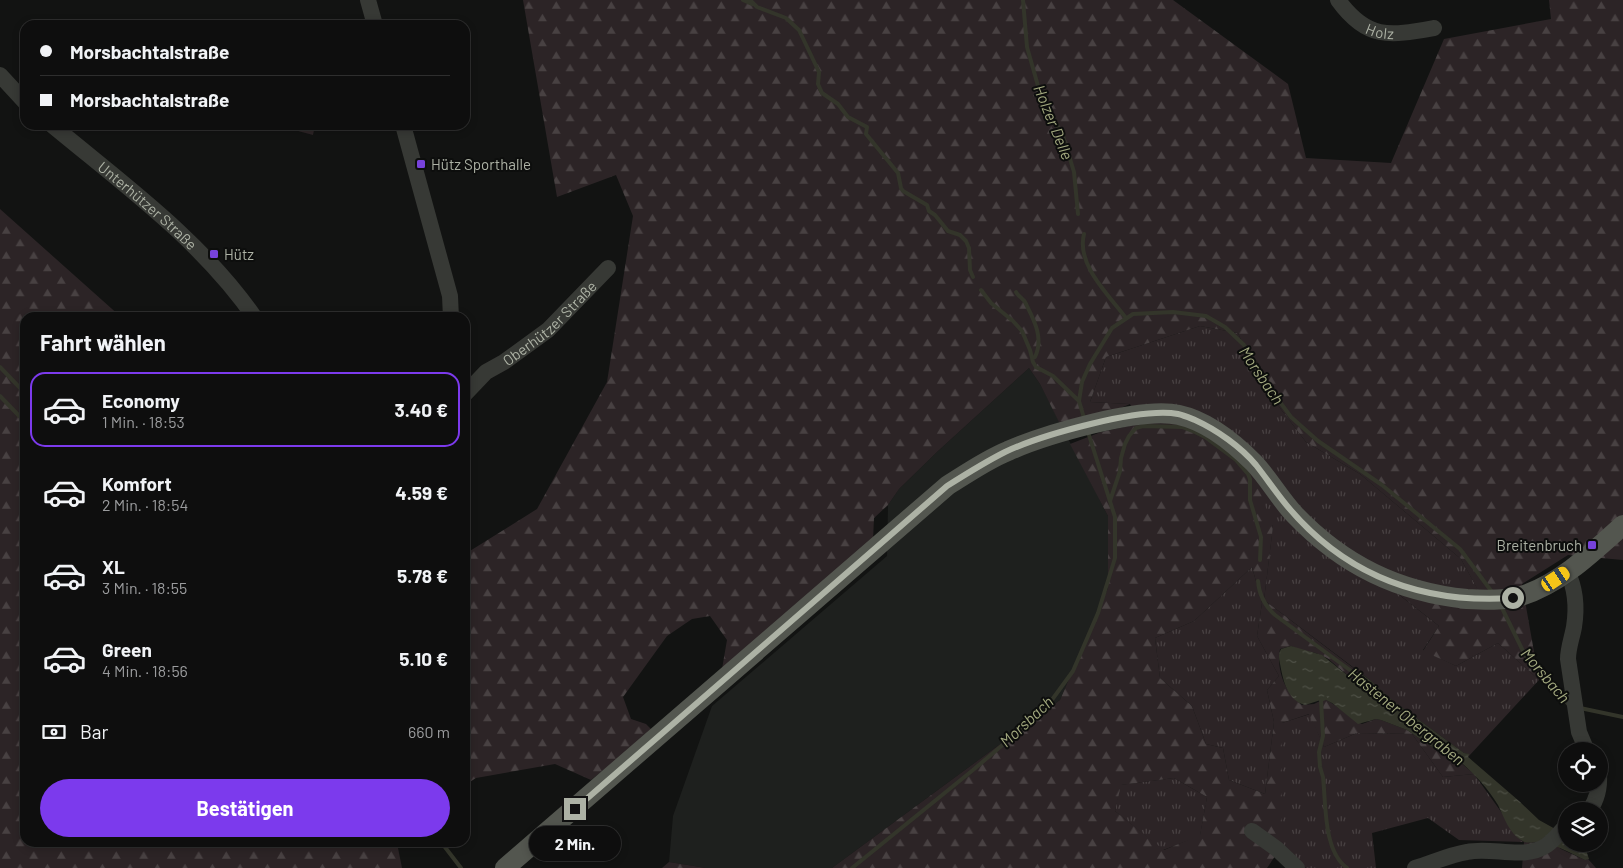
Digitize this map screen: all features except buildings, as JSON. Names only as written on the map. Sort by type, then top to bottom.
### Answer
[{"type":"main road","points":[[506,868],[947,486],[976,467],[1007,451],[1087,425],[1154,414],[1177,414],[1196,420],[1219,434],[1254,464],[1294,514],[1340,556],[1369,572],[1400,585],[1440,596],[1488,600],[1513,598],[1537,590],[1567,571],[1623,525]]},
{"type":"street","points":[[368,0],[374,20]]},
{"type":"street","name":"Holz","points":[[1338,0],[1353,19],[1371,31],[1392,33],[1434,28]]},
{"type":"street","points":[[0,75],[20,97]]},
{"type":"street","name":"Unterhützer Straße","points":[[58,130],[173,225],[222,275],[251,312]]},
{"type":"street","points":[[404,130],[450,296],[451,312]]},
{"type":"street","name":"Oberhützer Straße","points":[[470,389],[486,372],[504,362],[548,330],[608,268]]},
{"type":"street","points":[[1567,571],[1575,596],[1574,625],[1568,651],[1579,732],[1584,742]]},
{"type":"street","points":[[1252,831],[1277,849],[1297,868]]},
{"type":"street","points":[[1415,868],[1467,852],[1485,850],[1525,852],[1546,846],[1558,834]]},
{"type":"shaded area","points":[[1029,368],[1040,384],[1108,516],[1108,588],[1060,700],[832,868],[706,868],[669,862],[673,816],[712,706],[887,556],[888,505],[899,489]]},
{"type":"green space","points":[[523,0],[1173,0],[1288,84],[1306,158],[1391,163],[1444,39],[1551,19],[1549,0],[1623,0],[1623,560],[1568,555],[1522,584],[1539,680],[1498,643],[1456,666],[1423,651],[1439,626],[1397,593],[1485,603],[1461,559],[1360,474],[1306,442],[1260,382],[1238,333],[1200,326],[1106,357],[1090,402],[1130,404],[1109,413],[1060,424],[1040,384],[1029,368],[899,489],[888,505],[874,518],[873,540],[722,669],[727,640],[710,616],[692,619],[667,636],[623,697],[631,719],[646,724],[653,731],[591,780],[555,764],[476,778],[470,782],[470,551],[537,509],[607,382],[633,216],[616,175],[557,197]]},
{"type":"green space","points":[[294,130],[314,130],[313,135]]},
{"type":"green space","points":[[0,209],[115,312],[20,312],[20,847],[398,847],[402,868],[0,868]]},
{"type":"green space","points":[[1200,326],[1238,333],[1260,382],[1306,442],[1360,474],[1461,559],[1486,604],[1398,594],[1439,626],[1423,650],[1456,666],[1498,643],[1539,680],[1468,757],[1468,754],[1464,753],[1392,700],[1370,680],[1264,600],[1273,526],[1139,424],[1130,404],[1090,402],[1106,357]]},
{"type":"green space","points":[[1177,423],[1214,438],[1256,480],[1273,527],[1264,600],[1360,673],[1355,680],[1327,658],[1316,653],[1303,651],[1291,646],[1280,649],[1279,665],[1283,680],[1296,700],[1302,705],[1314,704],[1324,699],[1362,724],[1376,719],[1407,730],[1441,753],[1448,752],[1474,774],[1443,777],[1412,734],[1357,733],[1324,747],[1309,714],[1282,723],[1282,846],[1267,868],[832,868],[1060,700],[1108,588],[1108,516],[1070,444],[1101,432],[1139,424]],"holes":[[[1252,567],[1262,603],[1257,636],[1279,676],[1267,690],[1274,722],[1265,794],[1229,780],[1223,748],[1206,744],[1192,706],[1160,678],[1155,638],[1194,621]],[[1174,778],[1207,797],[1200,835],[1164,850],[1115,811],[1121,785]]]},
{"type":"green space","points":[[1252,567],[1262,603],[1257,636],[1279,676],[1267,690],[1274,722],[1265,794],[1229,780],[1223,748],[1206,744],[1192,706],[1160,678],[1155,638],[1194,621]]},
{"type":"green space","points":[[1310,714],[1324,747],[1357,733],[1412,734],[1443,777],[1474,774],[1524,842],[1459,840],[1428,818],[1372,833],[1376,868],[1306,868],[1282,846],[1282,723]]},
{"type":"green space","points":[[1174,778],[1207,797],[1200,836],[1163,850],[1115,811],[1120,785]]},
{"type":"green space","points":[[1524,842],[1554,844],[1558,847],[1558,852],[1568,852],[1585,860],[1588,859],[1596,868],[1522,868]]},
{"type":"green space","points":[[669,862],[706,868],[662,868]]},
{"type":"water","points":[[1291,646],[1322,655],[1352,679],[1355,680],[1360,673],[1370,680],[1392,700],[1464,753],[1469,754],[1468,757],[1539,820],[1558,831],[1558,847],[1539,842],[1525,842],[1517,837],[1510,829],[1488,790],[1462,763],[1448,752],[1441,753],[1407,730],[1381,720],[1376,719],[1358,724],[1332,703],[1324,699],[1305,705],[1299,703],[1291,696],[1282,675],[1279,659],[1281,649]]},
{"type":"water","points":[[1569,852],[1587,852],[1589,859],[1585,860]]},
{"type":"waterway","points":[[743,0],[752,4]]},
{"type":"waterway","points":[[750,0],[757,7],[786,18],[799,30],[819,72],[818,84],[822,93],[838,104],[848,117],[867,127],[866,134],[898,173],[903,191],[927,205],[929,211],[935,215],[948,231],[960,235],[966,241],[969,248],[970,270],[973,277]]},
{"type":"waterway","name":"Holzer Delle","points":[[1023,0],[1027,47],[1040,93],[1063,136],[1074,172],[1078,214]]},
{"type":"waterway","name":"Holzer Delle","points":[[1084,234],[1083,246],[1089,268],[1126,318]]},
{"type":"waterway","points":[[981,290],[991,303],[1022,331],[1036,367],[1053,376],[1079,401]]},
{"type":"waterway","points":[[1016,292],[1025,302],[1037,329],[1038,350],[1035,357],[1032,358]]},
{"type":"waterway","name":"Morsbach","points":[[1084,418],[1079,401],[1082,382],[1090,364],[1112,328],[1133,314],[1173,312],[1206,316],[1225,327],[1244,345],[1271,390],[1291,417],[1318,441],[1382,485],[1460,549],[1492,592]]},
{"type":"waterway","points":[[0,367],[20,388]]},
{"type":"waterway","points":[[0,396],[20,417]]},
{"type":"waterway","name":"Hastener Obergraben","points":[[1110,501],[1120,471],[1125,444],[1136,428],[1143,426],[1182,427],[1195,432],[1205,437],[1236,460],[1248,474],[1250,479],[1250,500],[1261,537],[1260,560]]},
{"type":"waterway","name":"Morsbach","points":[[852,868],[1046,708],[1073,671],[1098,613],[1115,558],[1115,517],[1088,432]]},
{"type":"waterway","name":"Hastener Obergraben","points":[[1258,581],[1263,600],[1275,615],[1362,679]]},
{"type":"waterway","name":"Morsbach","points":[[1501,606],[1525,655],[1569,705]]},
{"type":"waterway","points":[[1325,698],[1321,700],[1323,736],[1319,752],[1327,826],[1334,850],[1339,860],[1347,868]]},
{"type":"waterway","name":"Morsbach","points":[[1580,708],[1623,717]]},
{"type":"waterway","points":[[445,847],[461,868]]},
{"type":"place","name":"Hütz Sporthalle","points":[[421,164]]},
{"type":"place","name":"Hütz","points":[[214,254]]},
{"type":"place","name":"Breitenbruch","points":[[1592,545]]},
{"type":"route","points":[[575,809],[947,486],[976,467],[1007,451],[1096,423],[1154,414],[1177,414],[1196,420],[1219,434],[1254,464],[1287,506],[1312,532],[1340,556],[1369,572],[1400,585],[1440,596],[1477,600],[1513,598]]}]
